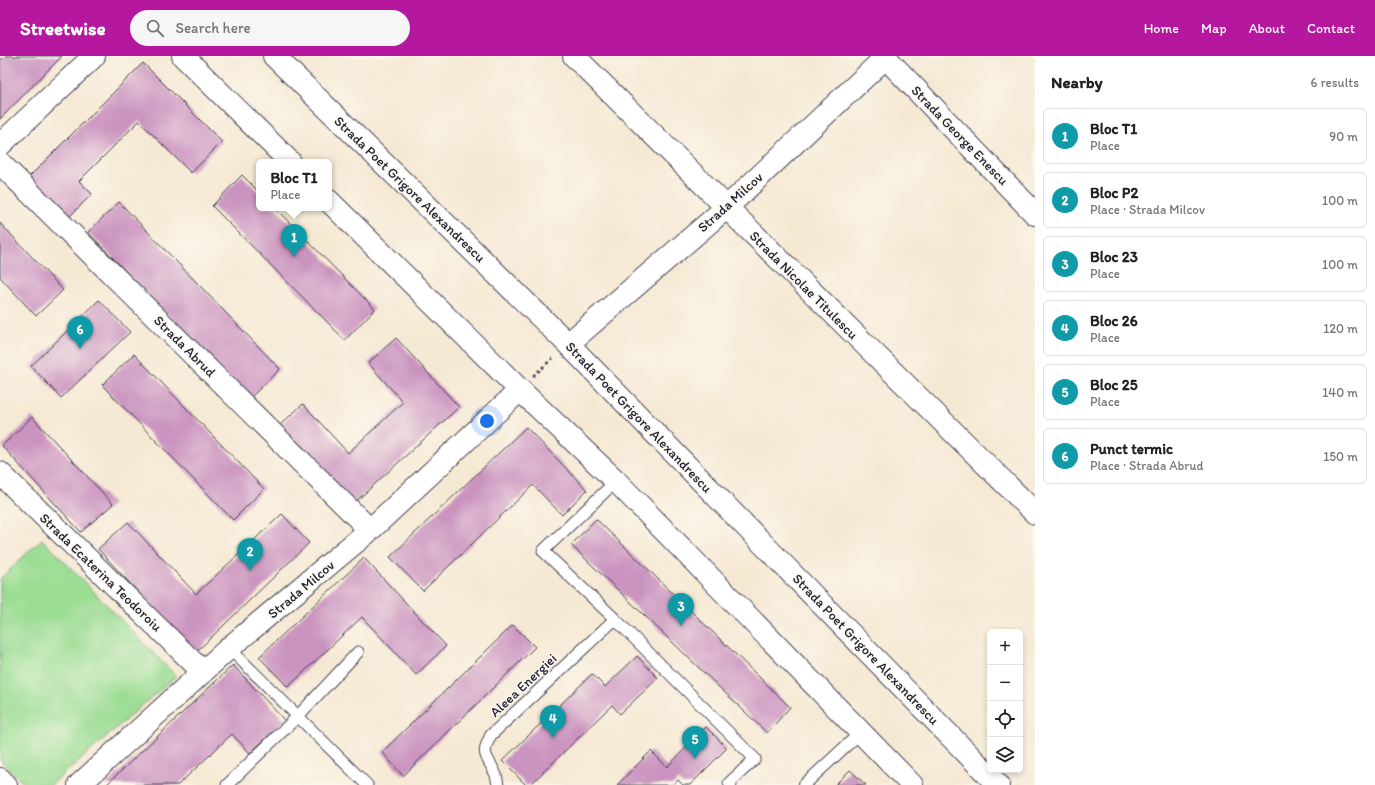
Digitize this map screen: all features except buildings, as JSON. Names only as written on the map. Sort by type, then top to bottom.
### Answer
[{"type":"street","points":[[0,145],[94,56]]},
{"type":"street","points":[[183,56],[287,159]]},
{"type":"street","name":"Strada Poet Grigore Alexandrescu","points":[[274,56],[568,344],[998,785]]},
{"type":"street","name":"Strada Nicolae Titulescu","points":[[574,56],[1035,513]]},
{"type":"street","name":"Strada Milcov","points":[[568,344],[726,208],[886,56]]},
{"type":"street","name":"Strada George Enescu","points":[[886,56],[1035,214]]},
{"type":"street","name":"Strada Abrud","points":[[0,163],[370,530]]},
{"type":"street","points":[[332,204],[520,390],[616,481],[912,785]]},
{"type":"street","name":"Strada Milcov","points":[[79,785],[229,648],[370,530],[520,390]]},
{"type":"street","name":"Strada Ecaterina Teodoroiu","points":[[0,473],[203,672]]},
{"type":"street","points":[[0,779],[6,785]]},
{"type":"lane","points":[[616,481],[543,551],[615,619],[755,759],[729,783],[731,785]]},
{"type":"lane","name":"Aleea Energiei","points":[[498,785],[496,774],[484,753],[486,744],[491,735],[615,619]]},
{"type":"lane","points":[[229,648],[368,785]]},
{"type":"lane","points":[[227,785],[298,716],[358,652]]},
{"type":"lane","points":[[804,785],[860,733]]},
{"type":"path","points":[[520,390],[536,372],[568,344]]},
{"type":"green space","points":[[42,539],[176,676],[51,785],[26,785],[0,760],[0,579]]},
{"type":"place","name":"Bloc T1","points":[[294,257]]},
{"type":"place","name":"Punct termic","points":[[80,349]]},
{"type":"place","name":"Bloc P2","points":[[250,571]]},
{"type":"place","name":"Bloc 23","points":[[681,626]]},
{"type":"place","name":"Bloc 26","points":[[553,738]]},
{"type":"place","name":"Bloc 25","points":[[695,759]]}]
